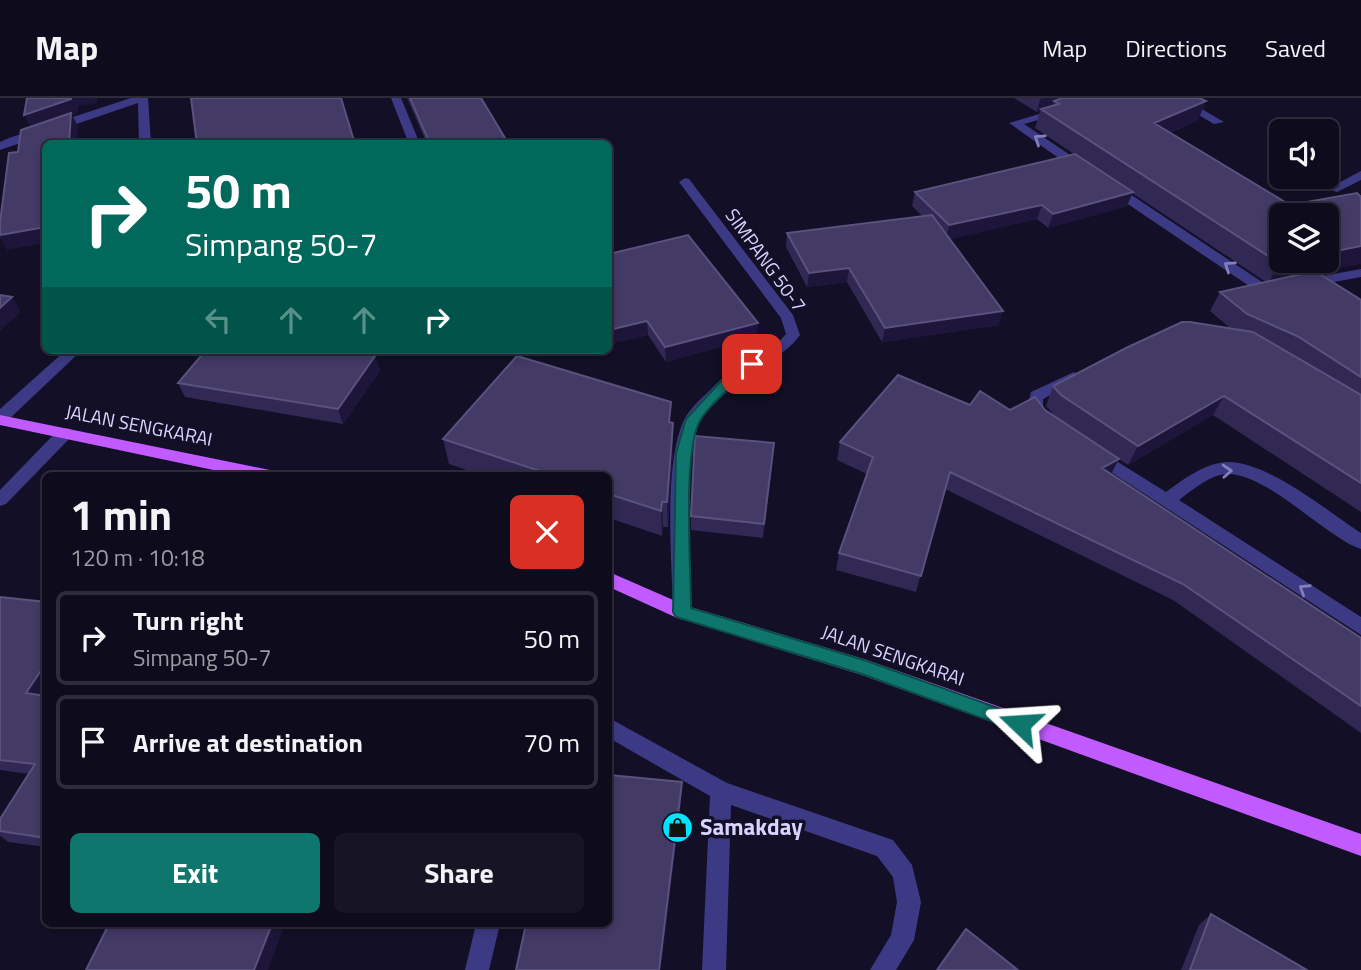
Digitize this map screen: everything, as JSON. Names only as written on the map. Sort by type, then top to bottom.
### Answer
[{"type":"main road","name":"JALAN SENGKARAI","points":[[0,419],[251,472]]},
{"type":"main road","name":"JALAN SENGKARAI","points":[[612,580],[682,612],[864,667],[1361,845]]},
{"type":"street","points":[[0,147],[13,140],[142,98],[145,140]]},
{"type":"street","points":[[396,98],[413,140]]},
{"type":"street","points":[[1175,98],[1218,122]]},
{"type":"street","points":[[1068,109],[1015,123],[1266,291],[1361,273]]},
{"type":"street","points":[[1339,186],[1361,175]]},
{"type":"street","name":"SIMPANG 50-7","points":[[682,612],[683,453],[693,419],[728,382],[752,364],[782,350],[793,335],[788,318],[685,182]]},
{"type":"street","points":[[0,419],[71,354]]},
{"type":"street","points":[[1058,429],[1035,408],[1036,396],[1088,371]]},
{"type":"street","points":[[0,500],[65,433]]},
{"type":"street","points":[[1081,445],[1361,626]]},
{"type":"street","points":[[1167,500],[1202,475],[1230,468],[1261,478],[1361,542]]},
{"type":"street","points":[[612,729],[721,791],[885,848],[904,873],[909,902],[902,940],[882,970]]},
{"type":"street","points":[[714,970],[721,791]]},
{"type":"street","points":[[477,970],[487,927]]},
{"type":"building","points":[[27,98],[71,98],[71,99],[24,115]]},
{"type":"building","points":[[191,98],[341,98],[354,140],[196,140]]},
{"type":"building","points":[[410,98],[481,98],[506,140],[428,140]]},
{"type":"building","points":[[1063,98],[1199,98],[1206,101],[1154,123],[1287,203],[1269,203],[1269,257],[1041,109],[1059,104],[1054,101]]},
{"type":"building","points":[[71,113],[69,140],[42,140],[42,228],[0,235],[9,153],[18,152],[21,130]]},
{"type":"building","points":[[1075,154],[1133,192],[1053,214],[1042,205],[949,225],[915,192]]},
{"type":"building","points":[[1357,193],[1361,197],[1361,246],[1339,250],[1339,203],[1301,203]]},
{"type":"building","points":[[932,215],[1003,311],[885,328],[849,268],[809,273],[787,233]]},
{"type":"building","points":[[688,235],[758,323],[665,347],[647,321],[612,329],[612,253]]},
{"type":"building","points":[[1306,273],[1318,273],[1361,300],[1361,377],[1297,336],[1247,314],[1220,292]]},
{"type":"building","points":[[0,295],[12,297],[0,308]]},
{"type":"building","points":[[1182,322],[1253,332],[1361,395],[1361,483],[1224,396],[1138,446],[1061,395],[1053,386]]},
{"type":"building","points":[[203,354],[375,356],[338,409],[178,383]]},
{"type":"building","points":[[517,356],[671,402],[669,422],[673,423],[667,502],[662,502],[661,511],[612,495],[612,472],[543,472],[443,439]]},
{"type":"building","points":[[898,375],[970,405],[980,391],[1010,410],[1035,397],[1045,410],[1119,459],[1102,468],[1361,638],[1361,706],[1183,584],[950,472],[921,576],[839,553],[873,457],[840,442]]},
{"type":"building","points":[[695,436],[774,443],[764,524],[691,516]]},
{"type":"building","points":[[0,597],[42,602],[42,669],[26,693],[42,695],[42,837],[0,831],[0,819],[35,764],[0,760]]},
{"type":"building","points":[[612,775],[682,782],[659,970],[516,970],[525,927],[612,927]]},
{"type":"building","points":[[1211,914],[1307,970],[1190,970]]},
{"type":"building","points":[[108,927],[271,927],[254,970],[86,970]]},
{"type":"building","points":[[966,929],[1018,970],[937,970]]},
{"type":"place","name":"Samakday","points":[[677,827]]},
{"type":"route","points":[[752,364],[728,382],[693,419],[683,453],[682,612],[864,667],[1020,724]]}]
